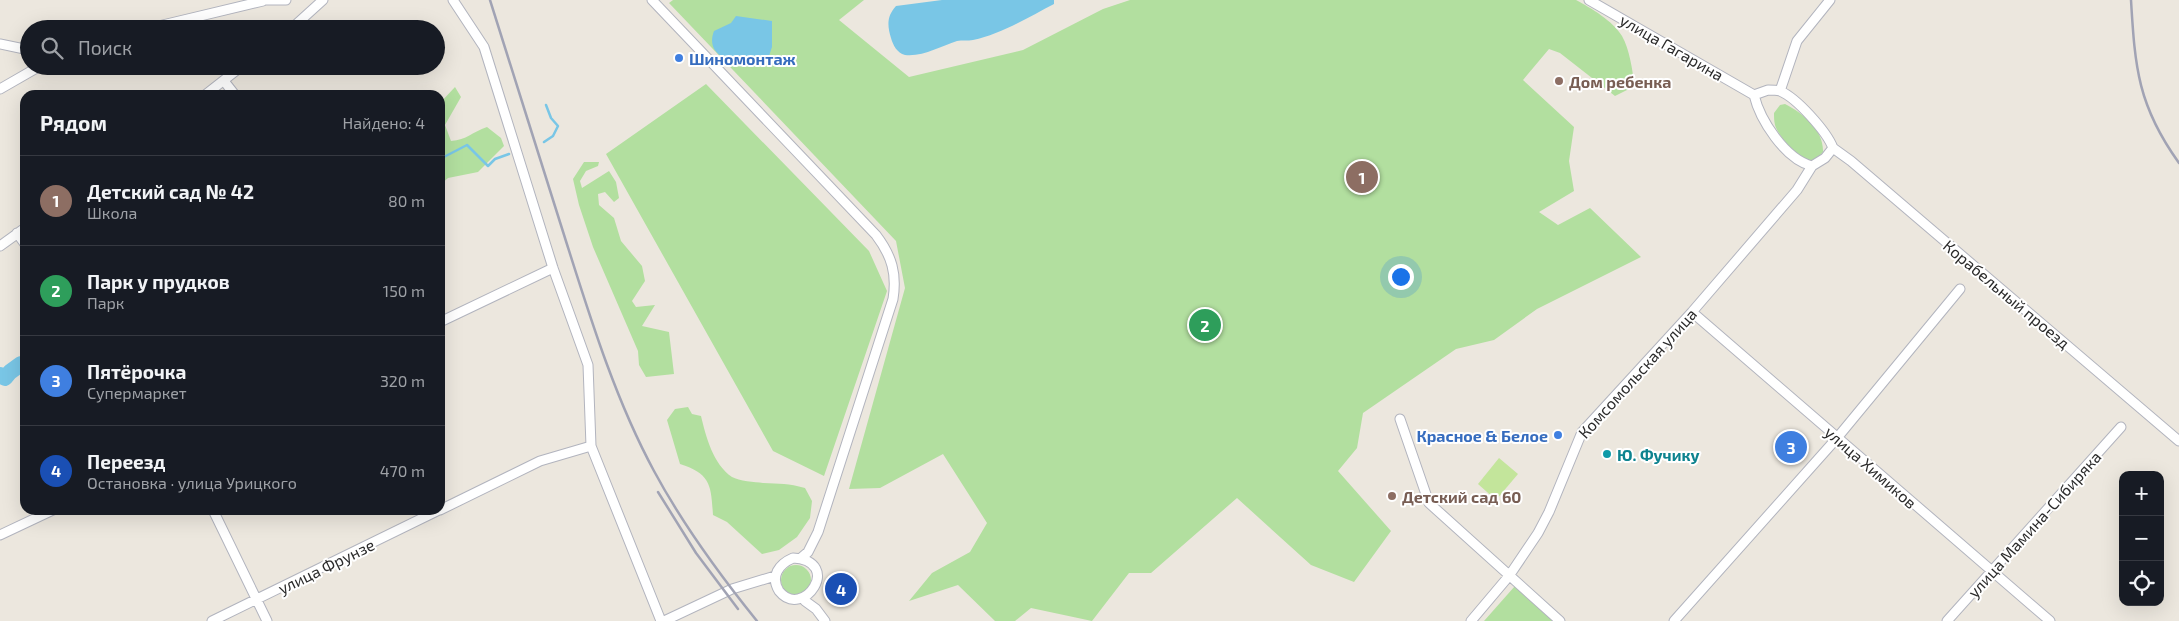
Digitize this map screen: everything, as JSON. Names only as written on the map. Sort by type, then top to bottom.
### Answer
[{"type":"street","points":[[183,20],[260,1],[286,0]]},
{"type":"street","points":[[303,20],[323,0]]},
{"type":"street","points":[[453,0],[484,48],[553,268],[588,365],[591,446],[662,621],[732,589],[765,579],[776,580]]},
{"type":"street","points":[[652,0],[876,236],[888,252],[894,266],[893,299],[818,532],[806,558]]},
{"type":"street","name":"улица Гагарина","points":[[1589,0],[1754,95]]},
{"type":"street","points":[[1812,166],[1803,163],[1765,125],[1757,110],[1754,95],[1768,90],[1780,91],[1797,41],[1830,0]]},
{"type":"street","points":[[0,44],[20,48]]},
{"type":"street","points":[[0,89],[24,75]]},
{"type":"street","points":[[211,90],[230,75]]},
{"type":"street","points":[[224,80],[231,90]]},
{"type":"street","name":"Корабельный проезд","points":[[1780,91],[1798,104],[1830,140],[1833,148],[1851,161],[2179,441]]},
{"type":"street","name":"Комсомольская улица","points":[[1471,621],[1509,576],[1538,533],[1549,512],[1582,432],[1692,312],[1797,190],[1812,166],[1826,158],[1833,148]]},
{"type":"street","points":[[0,246],[20,232]]},
{"type":"street","points":[[17,234],[20,238]]},
{"type":"street","points":[[445,320],[553,268]]},
{"type":"street","points":[[1674,621],[1837,438],[1960,289]]},
{"type":"street","name":"улица Химиков","points":[[1692,312],[2050,621]]},
{"type":"street","points":[[1400,419],[1429,503],[1560,621]]},
{"type":"street","name":"улица Мамина-Сибиряка","points":[[1947,621],[2121,427]]},
{"type":"street","name":"улица Фрунзе","points":[[445,508],[540,460],[591,446]]},
{"type":"street","points":[[2,531],[41,515]]},
{"type":"street","points":[[215,515],[267,621]]},
{"type":"street","name":"улица Фрунзе","points":[[212,621],[430,515]]},
{"type":"street","points":[[792,558],[806,558],[814,568],[817,586],[813,594],[805,601],[797,603],[784,597],[776,580],[778,567],[783,562],[792,558]]},
{"type":"street","points":[[813,594],[816,609]]},
{"type":"street","points":[[805,601],[816,609],[825,621]]},
{"type":"green space","points":[[673,0],[864,0],[839,20],[909,77],[1023,50],[1103,9],[1130,0],[1576,0],[1595,11],[1618,30],[1629,54],[1635,86],[1615,96],[1560,53],[1549,49],[1523,80],[1574,127],[1569,161],[1574,191],[1539,212],[1558,225],[1590,208],[1641,257],[1537,309],[1494,340],[1456,349],[1363,413],[1357,448],[1338,471],[1391,531],[1354,582],[1311,565],[1237,498],[1151,573],[1129,573],[1092,621],[1031,608],[1015,621],[995,621],[958,585],[909,601],[932,573],[970,552],[987,523],[943,454],[880,488],[849,489],[905,288],[896,241],[669,3]]},
{"type":"green space","points":[[706,84],[869,251],[887,291],[824,476],[773,451],[606,154]]},
{"type":"green space","points":[[455,87],[461,97],[445,125],[445,98]]},
{"type":"green space","points":[[1785,104],[1805,117],[1820,136],[1823,152],[1814,160],[1807,161],[1798,156],[1788,146],[1777,129],[1774,122],[1774,113],[1780,105]]},
{"type":"green space","points":[[445,125],[451,141],[461,139],[487,127],[501,138],[504,146],[478,172],[448,178],[445,181]]},
{"type":"green space","points":[[584,162],[599,162],[598,166],[586,171],[580,181],[582,188],[609,171],[616,182],[619,198],[614,202],[605,192],[598,194],[599,205],[614,218],[621,241],[642,266],[645,281],[632,301],[636,307],[655,305],[642,326],[669,332],[674,374],[646,377],[639,365],[638,351],[593,247],[579,205],[573,179]]},
{"type":"green space","points":[[688,407],[692,414],[701,416],[715,458],[725,472],[732,477],[747,481],[789,484],[805,488],[812,501],[810,518],[797,537],[779,550],[762,554],[727,522],[713,515],[710,488],[704,477],[698,472],[680,464],[667,420],[675,409]]},
{"type":"green space","points":[[1499,458],[1518,474],[1496,500],[1478,484]]},
{"type":"green space","points":[[796,565],[807,569],[811,580],[807,591],[796,595],[785,591],[781,580],[785,569]]},
{"type":"green space","points":[[1515,586],[1553,621],[1484,621]]},
{"type":"water","points":[[942,0],[1054,0],[1054,4],[994,34],[971,40],[957,41],[932,51],[918,54],[905,55],[900,52],[893,43],[888,25],[889,17],[896,6]]},
{"type":"water","points":[[736,16],[772,21],[772,47],[767,62],[743,65],[723,58],[715,50],[712,44],[714,31],[731,23]]},
{"type":"waterway","points":[[544,142],[553,136],[558,126],[551,118],[546,105]]},
{"type":"waterway","points":[[445,156],[467,145],[488,166],[495,159],[509,154]]},
{"type":"waterway","points":[[0,375],[5,378],[20,365]]},
{"type":"railway","points":[[490,0],[584,298],[604,357],[627,415],[654,471],[677,511],[715,567],[757,621]]},
{"type":"railway","points":[[2131,0],[2134,46],[2141,86],[2155,123],[2179,163]]},
{"type":"railway","points":[[658,492],[696,553],[738,609]]},
{"type":"place","name":"Шиномонтаж","points":[[679,58]]},
{"type":"place","name":"Дом ребенка","points":[[1559,81]]},
{"type":"place","name":"Детский сад № 42","points":[[1362,177]]},
{"type":"place","name":"Парк у прудков","points":[[1205,325]]},
{"type":"place","name":"Красное & Белое","points":[[1558,435]]},
{"type":"place","name":"Пятёрочка","points":[[1791,447]]},
{"type":"place","name":"Ю. Фучику","points":[[1607,454]]},
{"type":"place","name":"Детский сад 60","points":[[1392,496]]},
{"type":"place","name":"Переезд","points":[[841,589]]}]
